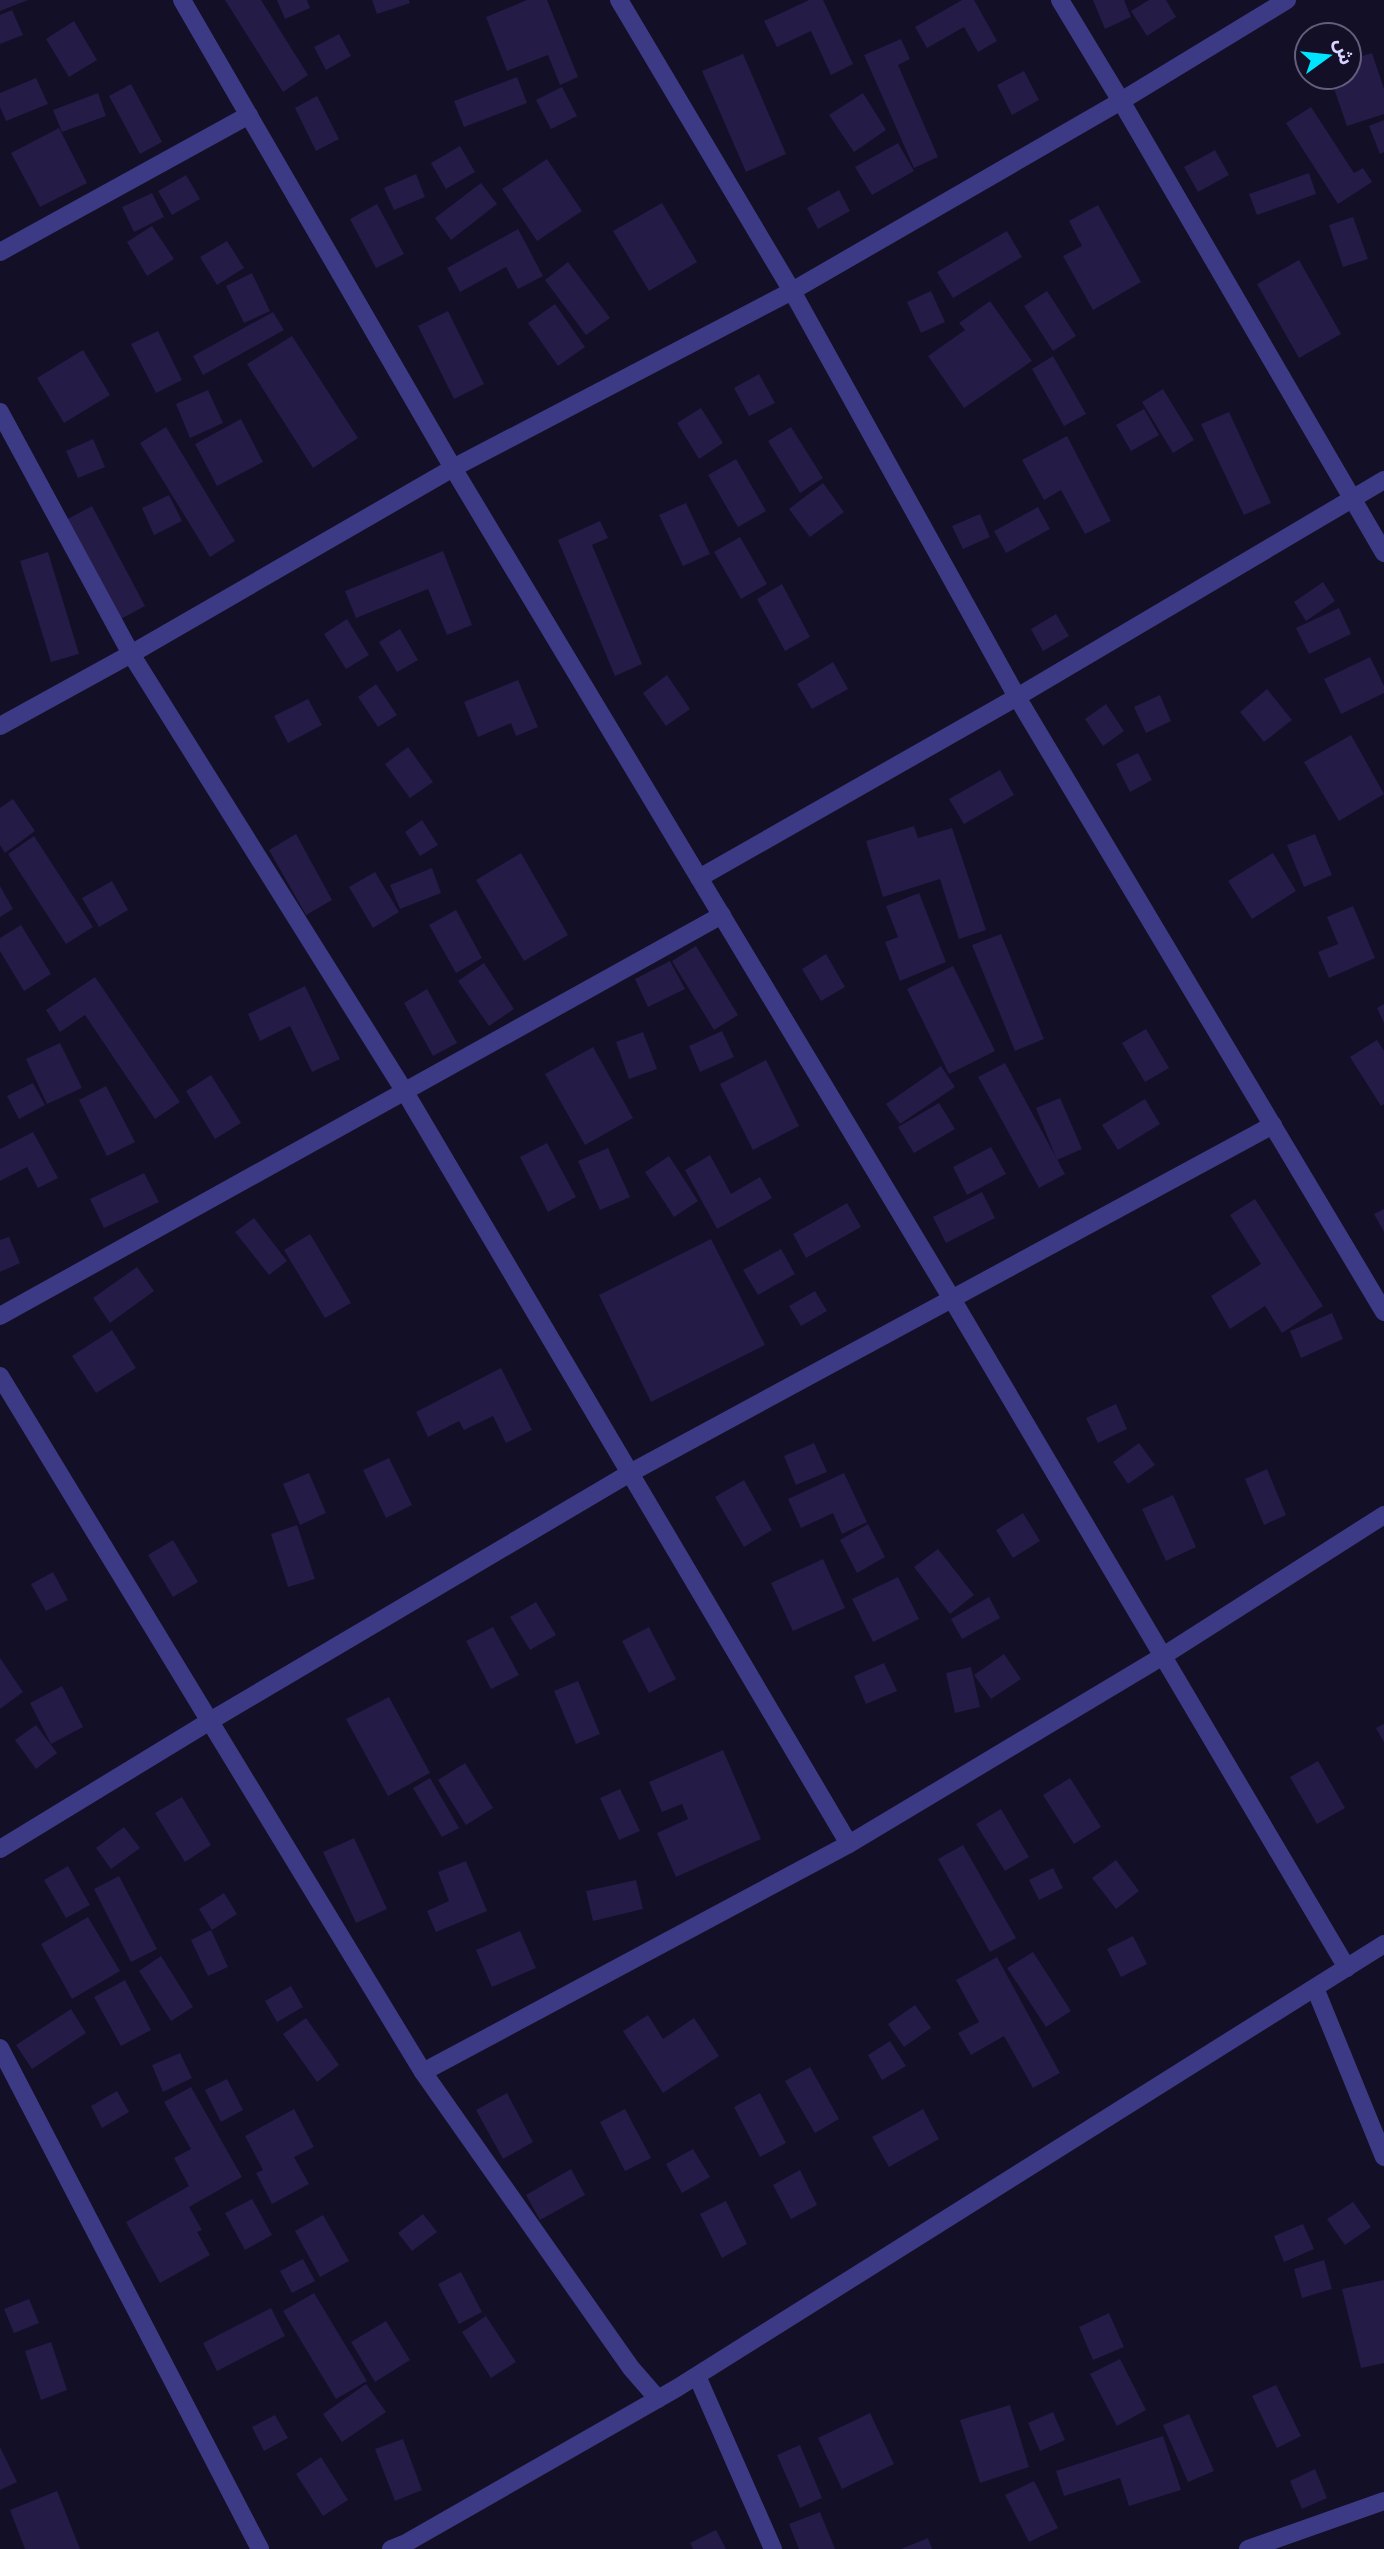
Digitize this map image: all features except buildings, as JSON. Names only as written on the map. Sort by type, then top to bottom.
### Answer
[{"type":"street","points":[[182,0],[453,468],[952,1299],[1348,1968]]},
{"type":"street","points":[[619,0],[792,291],[1017,697],[1384,1312]]},
{"type":"street","points":[[1060,0],[1384,553]]},
{"type":"street","points":[[0,726],[131,654],[453,468],[792,291],[1121,101],[1287,0]]},
{"type":"street","points":[[0,252],[249,115]]},
{"type":"street","points":[[0,412],[131,654],[405,1092],[849,1844]]},
{"type":"street","points":[[699,878],[1017,697],[1384,480]]},
{"type":"street","points":[[0,1316],[722,915]]},
{"type":"street","points":[[0,1849],[210,1721],[630,1473],[1273,1125]]},
{"type":"street","points":[[0,1376],[423,2072],[631,2368],[658,2399]]},
{"type":"street","points":[[423,2072],[849,1844],[1163,1656],[1384,1515]]},
{"type":"street","points":[[391,2549],[406,2543],[697,2376],[1384,1944]]},
{"type":"street","points":[[1315,1989],[1384,2157]]},
{"type":"street","points":[[0,2048],[260,2549]]},
{"type":"street","points":[[697,2376],[773,2549]]},
{"type":"street","points":[[1248,2549],[1384,2501]]}]
